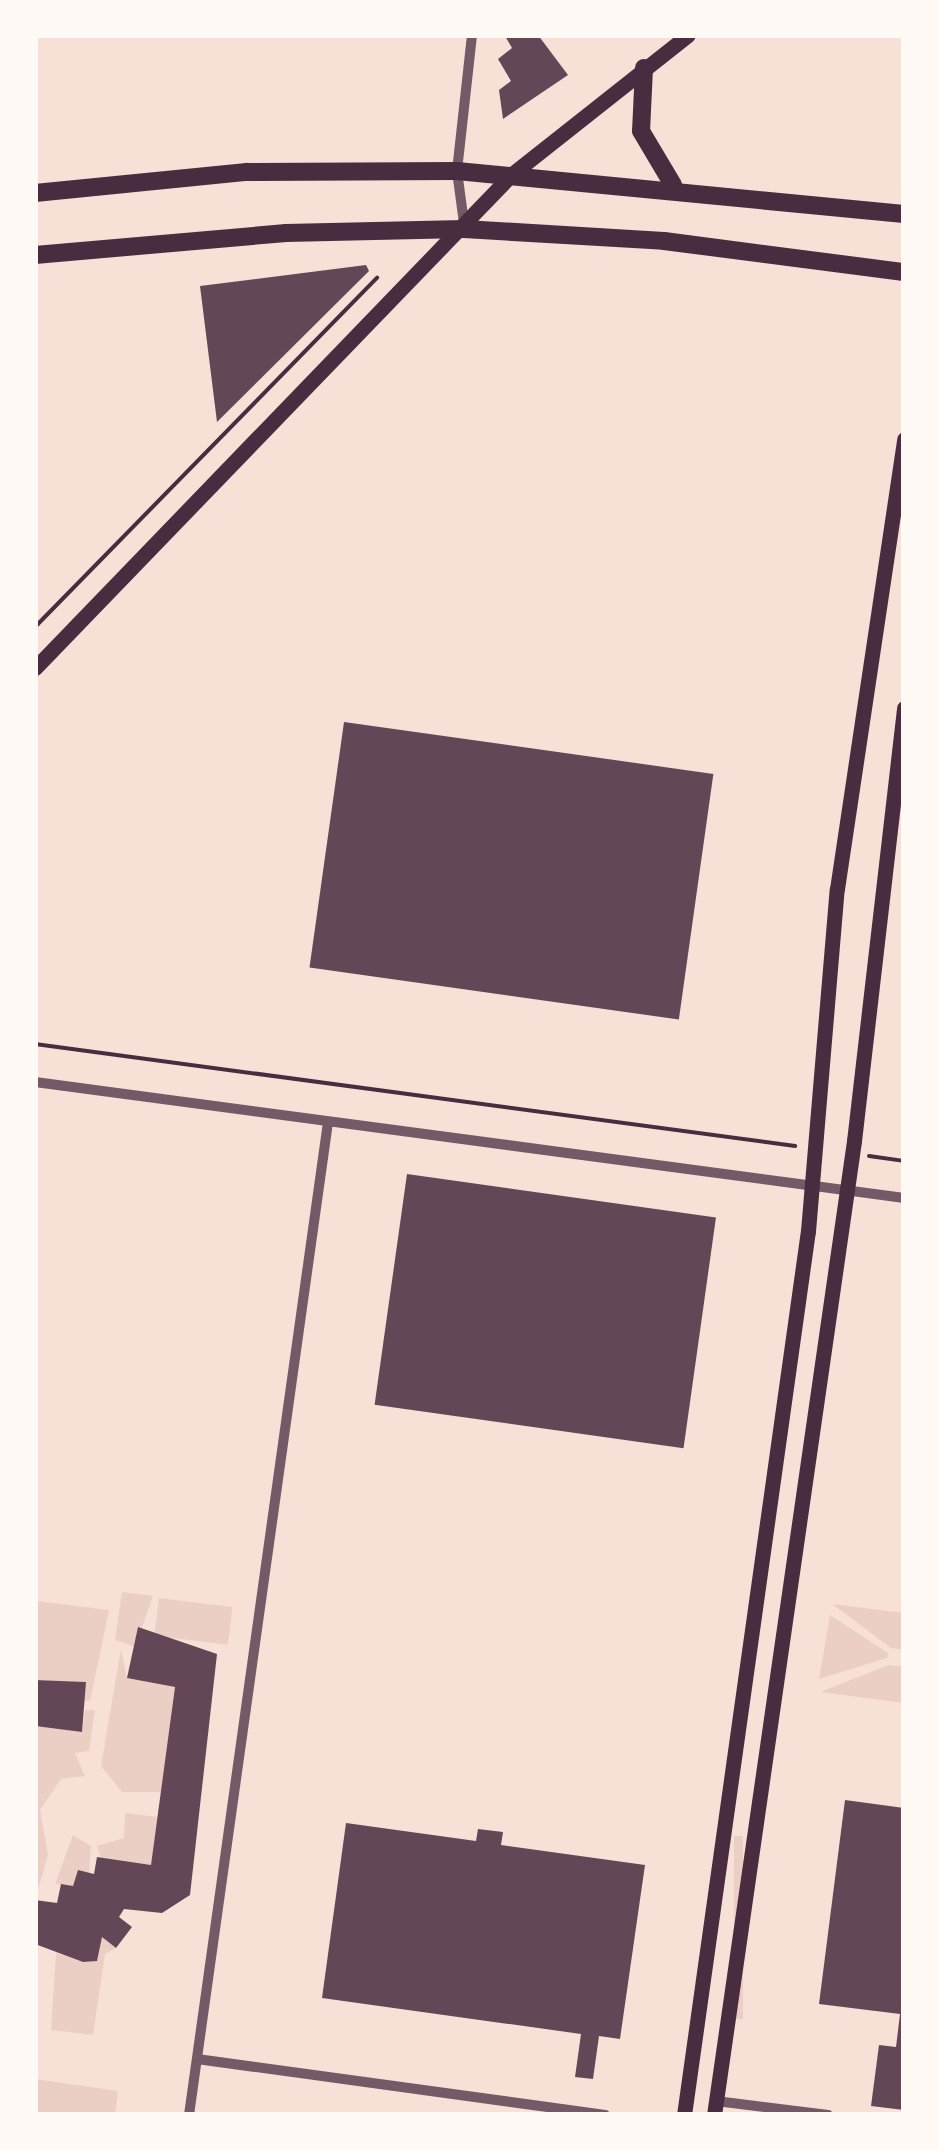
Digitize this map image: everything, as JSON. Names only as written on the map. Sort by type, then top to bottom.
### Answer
[{"type":"main road","points":[[35,668],[464,230],[512,174],[688,35]]},
{"type":"main road","points":[[644,68],[640,131],[673,185]]},
{"type":"main road","points":[[37,190],[247,172],[457,171],[673,185],[904,214]]},
{"type":"main road","points":[[35,255],[286,233],[464,230],[664,242],[904,272]]},
{"type":"main road","points":[[684,2115],[813,1186],[837,889],[904,438]]},
{"type":"main road","points":[[715,2108],[846,1190],[900,769],[904,708]]},
{"type":"street","points":[[464,230],[457,171],[472,35]]},
{"type":"street","points":[[35,1082],[904,1198]]},
{"type":"street","points":[[188,2115],[328,1122]]},
{"type":"street","points":[[196,2058],[605,2115]]},
{"type":"street","points":[[715,2108],[828,2115]]},
{"type":"path","points":[[35,627],[378,278]]},
{"type":"path","points":[[35,1044],[795,1146]]},
{"type":"path","points":[[862,1155],[904,1161]]},
{"type":"shaded area","points":[[35,1581],[37,1601],[109,1610],[90,1701],[83,1701],[85,1682],[35,1680]]},
{"type":"shaded area","points":[[122,1592],[153,1596],[135,1647],[115,1640]]},
{"type":"shaded area","points":[[159,1598],[232,1607],[228,1645],[154,1636]]},
{"type":"shaded area","points":[[832,1604],[904,1613],[904,1650],[891,1648]]},
{"type":"shaded area","points":[[830,1615],[888,1653],[887,1658],[819,1679]]},
{"type":"shaded area","points":[[121,1649],[127,1678],[175,1687],[161,1792],[122,1792],[101,1766]]},
{"type":"shaded area","points":[[889,1665],[904,1667],[904,1703],[820,1692]]},
{"type":"shaded area","points":[[85,1710],[95,1710],[89,1751],[75,1753],[85,1776],[61,1779],[40,1810],[48,1855],[35,1900],[35,1726],[82,1732]]},
{"type":"shaded area","points":[[125,1813],[158,1817],[151,1865],[101,1858],[97,1846],[124,1838]]},
{"type":"shaded area","points":[[73,1835],[91,1846],[89,1873],[79,1870],[73,1886],[55,1884]]},
{"type":"shaded area","points":[[734,1836],[743,1836],[743,2019],[734,2019]]},
{"type":"shaded area","points":[[102,1937],[116,1948],[105,1954],[93,2035],[51,2030],[56,1953],[83,1962]]},
{"type":"shaded area","points":[[35,2079],[118,2091],[115,2115],[35,2115]]},
{"type":"building","points":[[538,35],[568,75],[503,119],[499,90],[511,81],[498,59],[512,48],[505,36]]},
{"type":"building","points":[[366,265],[369,271],[217,422],[200,286]]},
{"type":"building","points":[[344,722],[713,774],[679,1019],[309,968]]},
{"type":"building","points":[[407,1174],[716,1217],[684,1448],[375,1405]]},
{"type":"building","points":[[138,1627],[217,1654],[190,1895],[162,1913],[124,1909],[119,1917],[132,1927],[116,1948],[102,1937],[97,1961],[83,1962],[35,1944],[35,1900],[57,1903],[61,1884],[73,1886],[78,1870],[94,1874],[97,1857],[151,1865],[175,1687],[127,1678]]},
{"type":"building","points":[[35,1680],[86,1682],[82,1732],[35,1726]]},
{"type":"building","points":[[845,1800],[904,1808],[904,2110],[871,2106],[879,2045],[896,2047],[900,2014],[819,2004]]},
{"type":"building","points":[[346,1823],[476,1841],[478,1829],[503,1832],[501,1845],[645,1865],[620,2039],[599,2036],[593,2079],[575,2077],[581,2034],[322,1998]]}]
